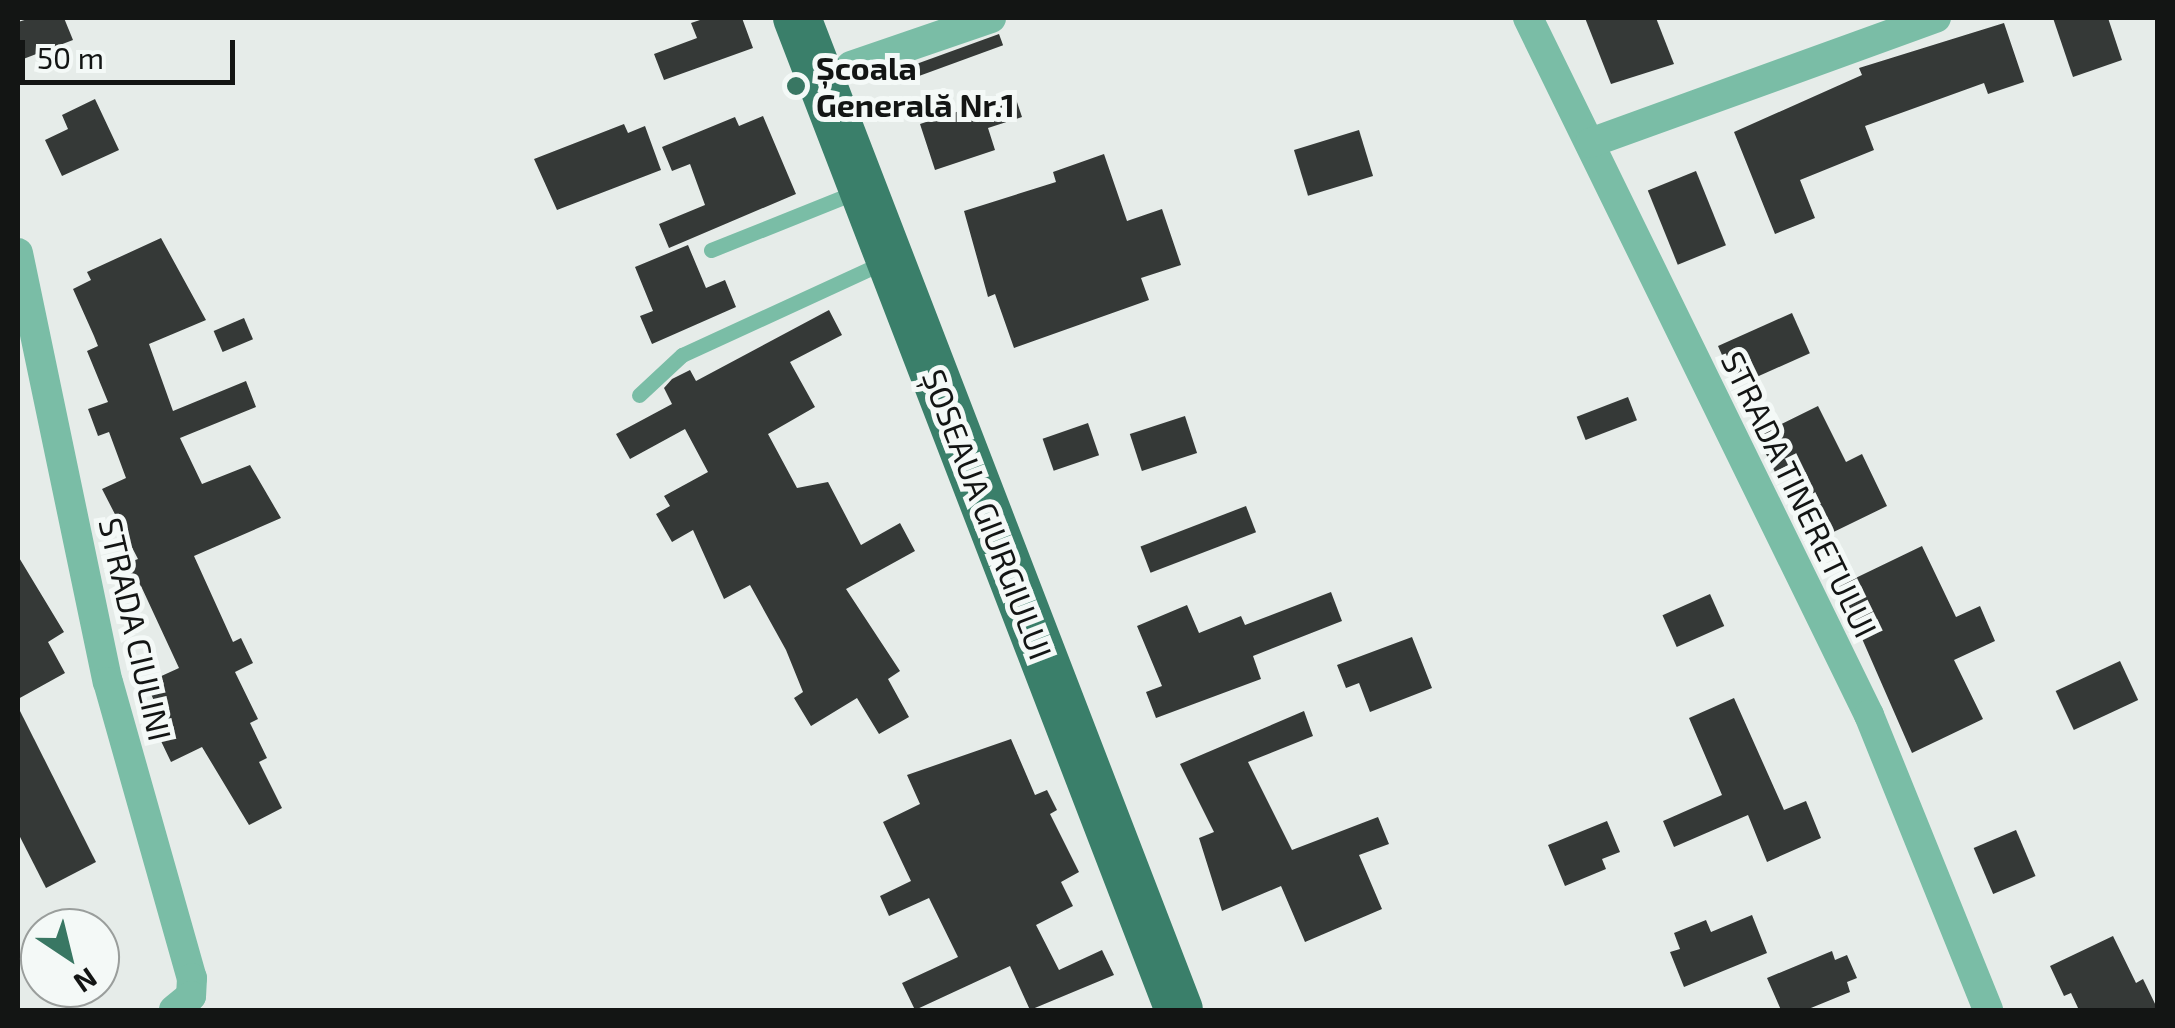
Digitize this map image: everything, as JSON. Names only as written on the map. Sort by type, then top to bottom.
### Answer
[{"type":"highway","name":"ȘOSEAUA GIURGIULUI","points":[[797,18],[1180,1010]]},
{"type":"highway","name":"ȘOSEAUA GIURGIULUI","points":[[832,18],[1214,1010]]},
{"type":"street","points":[[851,66],[991,18]]},
{"type":"street","name":"STRADA TINERETULUI","points":[[1528,18],[1870,715],[1988,1010]]},
{"type":"street","points":[[1590,144],[1936,18]]},
{"type":"street","name":"STRADA CIULINI","points":[[18,253],[108,682],[192,978],[191,996],[174,1010]]},
{"type":"lane","points":[[711,250],[863,189]]},
{"type":"lane","points":[[639,395],[682,355],[890,260]]},
{"type":"building","points":[[64,18],[73,40],[18,61],[18,22]]},
{"type":"building","points":[[706,18],[742,18],[753,48],[664,80],[654,54],[697,38],[691,23]]},
{"type":"building","points":[[1585,18],[1656,18],[1674,64],[1611,84]]},
{"type":"building","points":[[2053,18],[2108,18],[2122,60],[2073,77]]},
{"type":"building","points":[[2004,23],[2024,82],[1988,94],[1984,83],[1865,126],[1874,150],[1800,180],[1815,218],[1775,234],[1734,132],[1862,75],[1859,68]]},
{"type":"building","points":[[999,34],[1003,45],[910,79],[906,68]]},
{"type":"building","points":[[1014,93],[1022,117],[988,128],[995,150],[935,170],[920,124]]},
{"type":"building","points":[[95,99],[119,150],[62,176],[45,140],[68,129],[62,115]]},
{"type":"building","points":[[763,116],[796,194],[669,248],[659,224],[705,205],[690,164],[672,171],[662,147],[735,117],[739,126]]},
{"type":"building","points":[[624,124],[628,133],[645,126],[661,170],[557,210],[534,159]]},
{"type":"building","points":[[1359,130],[1373,176],[1308,196],[1294,150]]},
{"type":"building","points":[[1104,154],[1127,221],[1162,209],[1181,265],[1141,278],[1149,300],[1014,348],[995,294],[988,297],[964,211],[1056,182],[1053,172]]},
{"type":"building","points":[[1696,171],[1726,245],[1678,265],[1648,190]]},
{"type":"building","points":[[161,238],[206,320],[149,344],[173,411],[246,381],[256,407],[180,438],[202,484],[250,465],[281,518],[194,556],[233,642],[241,638],[253,663],[235,672],[258,719],[250,723],[267,758],[259,762],[282,808],[249,825],[202,747],[171,762],[160,739],[169,734],[146,683],[179,668],[141,586],[131,590],[120,566],[138,559],[102,489],[126,478],[109,432],[98,436],[88,409],[108,402],[87,351],[98,346],[73,289],[91,280],[87,272]]},
{"type":"building","points":[[688,245],[706,288],[725,280],[736,307],[652,344],[640,316],[653,311],[635,267]]},
{"type":"building","points":[[829,310],[842,335],[790,362],[815,407],[768,434],[797,488],[828,482],[861,545],[900,523],[915,551],[846,589],[900,671],[888,679],[909,717],[879,734],[857,698],[811,726],[794,698],[803,692],[786,650],[750,585],[724,599],[693,530],[672,542],[656,514],[670,506],[664,496],[708,472],[685,429],[630,459],[616,434],[672,404],[664,388],[672,379],[690,370],[696,381]]},
{"type":"building","points":[[1792,313],[1810,353],[1736,386],[1718,346]]},
{"type":"building","points":[[244,318],[253,339],[223,352],[214,331]]},
{"type":"building","points":[[1628,397],[1637,420],[1586,440],[1577,417]]},
{"type":"building","points":[[1818,406],[1846,462],[1862,454],[1887,506],[1813,542],[1797,510],[1810,504],[1791,464],[1775,472],[1757,436]]},
{"type":"building","points":[[1185,416],[1197,453],[1142,471],[1130,434]]},
{"type":"building","points":[[1088,423],[1099,455],[1054,471],[1043,439]]},
{"type":"building","points":[[1246,506],[1256,532],[1151,573],[1141,546]]},
{"type":"building","points":[[1922,546],[1956,617],[1980,606],[1995,641],[1954,660],[1983,719],[1912,753],[1839,586]]},
{"type":"building","points":[[18,556],[64,632],[48,642],[65,673],[18,699]]},
{"type":"building","points":[[1331,592],[1342,621],[1253,656],[1261,679],[1156,718],[1146,692],[1162,686],[1137,626],[1187,605],[1199,633],[1241,616],[1245,625]]},
{"type":"building","points":[[1710,594],[1724,626],[1677,647],[1662,615]]},
{"type":"building","points":[[1412,637],[1432,688],[1370,712],[1359,683],[1346,688],[1337,665]]},
{"type":"building","points":[[2120,661],[2138,700],[2074,730],[2056,691]]},
{"type":"building","points":[[1734,698],[1784,810],[1806,801],[1821,838],[1767,862],[1748,815],[1674,847],[1663,821],[1722,795],[1689,718]]},
{"type":"building","points":[[18,707],[96,862],[46,888],[18,833]]},
{"type":"building","points":[[1304,711],[1313,736],[1248,762],[1292,850],[1378,817],[1389,844],[1359,855],[1382,909],[1305,942],[1281,886],[1222,911],[1199,838],[1214,832],[1180,764]]},
{"type":"building","points":[[1011,739],[1035,795],[1047,790],[1057,810],[1050,814],[1079,872],[1061,882],[1073,906],[1036,925],[1059,970],[1102,950],[1114,975],[1030,1010],[1010,966],[915,1010],[902,983],[958,957],[929,898],[889,916],[880,896],[911,881],[883,822],[920,804],[907,775]]},
{"type":"building","points":[[1607,821],[1620,852],[1602,859],[1606,869],[1565,886],[1548,845]]},
{"type":"building","points":[[2016,830],[2036,876],[1993,894],[1974,848]]},
{"type":"building","points":[[1752,915],[1767,953],[1684,987],[1670,952],[1680,949],[1674,933],[1706,920],[1711,932]]},
{"type":"building","points":[[2113,936],[2136,983],[2143,979],[2158,1010],[2079,1010],[2071,993],[2064,996],[2050,966]]},
{"type":"building","points":[[1832,951],[1835,960],[1847,955],[1857,978],[1847,982],[1850,992],[1806,1010],[1781,1010],[1767,978]]},
{"type":"place","name":"Școala Generală Nr.1","points":[[796,86]]}]
